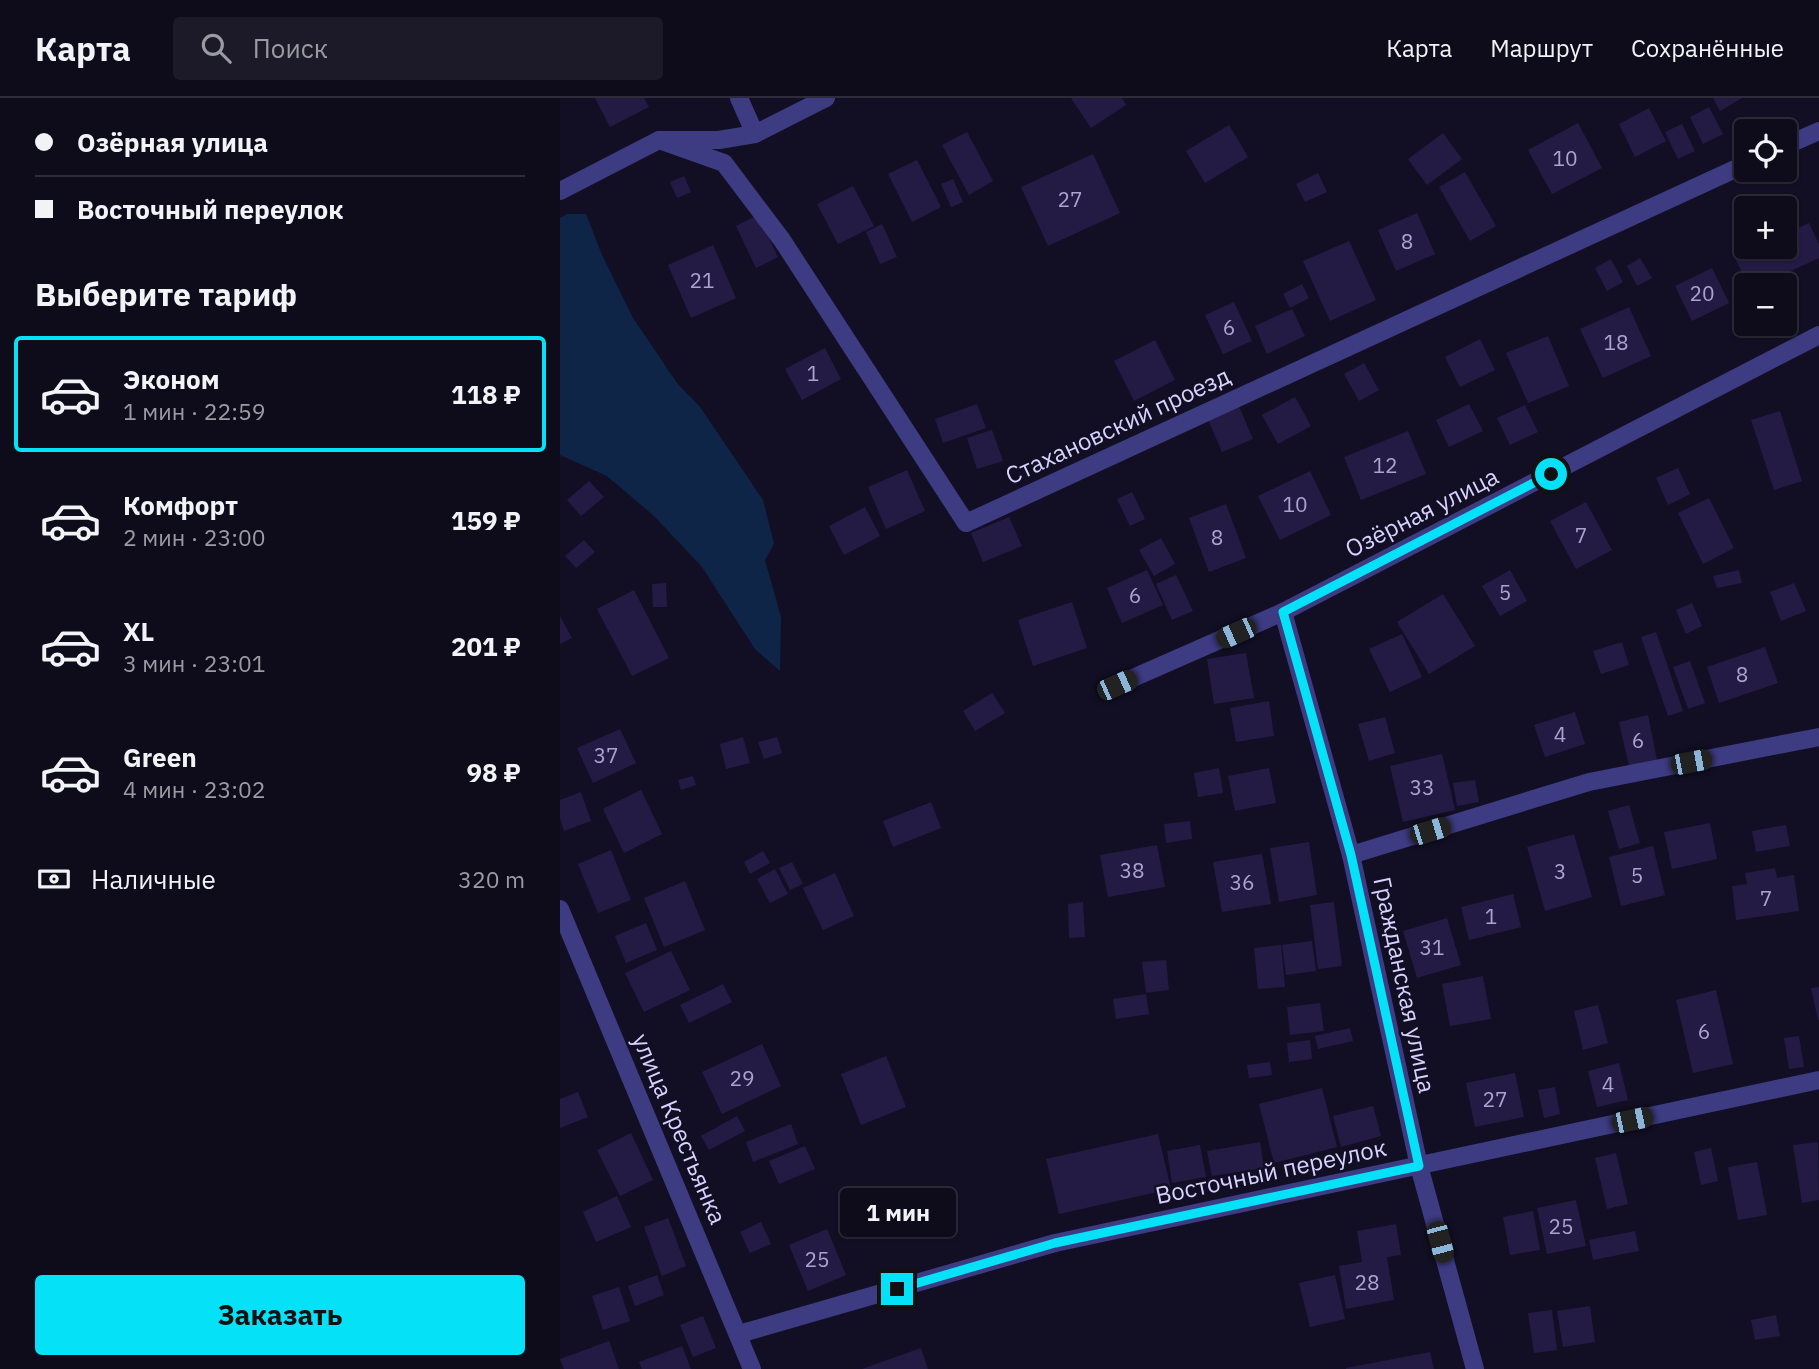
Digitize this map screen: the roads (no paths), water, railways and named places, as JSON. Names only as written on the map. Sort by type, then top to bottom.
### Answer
[{"type":"street","points":[[739,98],[755,134]]},
{"type":"street","points":[[560,191],[660,140],[719,139],[755,134],[826,98]]},
{"type":"street","points":[[1797,141],[1819,131]]},
{"type":"street","name":"Стахановский проезд","points":[[660,140],[723,163],[782,240],[966,523],[1734,170]]},
{"type":"street","name":"Озёрная улица","points":[[1117,685],[1283,612],[1819,335]]},
{"type":"street","name":"Гражданская улица","points":[[1283,612],[1351,855],[1419,1166],[1475,1369]]},
{"type":"street","points":[[1351,855],[1589,782],[1819,737]]},
{"type":"street","name":"улица Крестьянка","points":[[560,909],[752,1369]]},
{"type":"street","name":"Восточный переулок","points":[[739,1334],[1055,1243],[1819,1080]]},
{"type":"water","points":[[567,214],[586,214],[602,255],[633,318],[677,383],[700,407],[763,500],[774,544],[765,560],[781,617],[780,671],[755,649],[702,567],[654,516],[607,476],[560,455],[560,218]]}]
